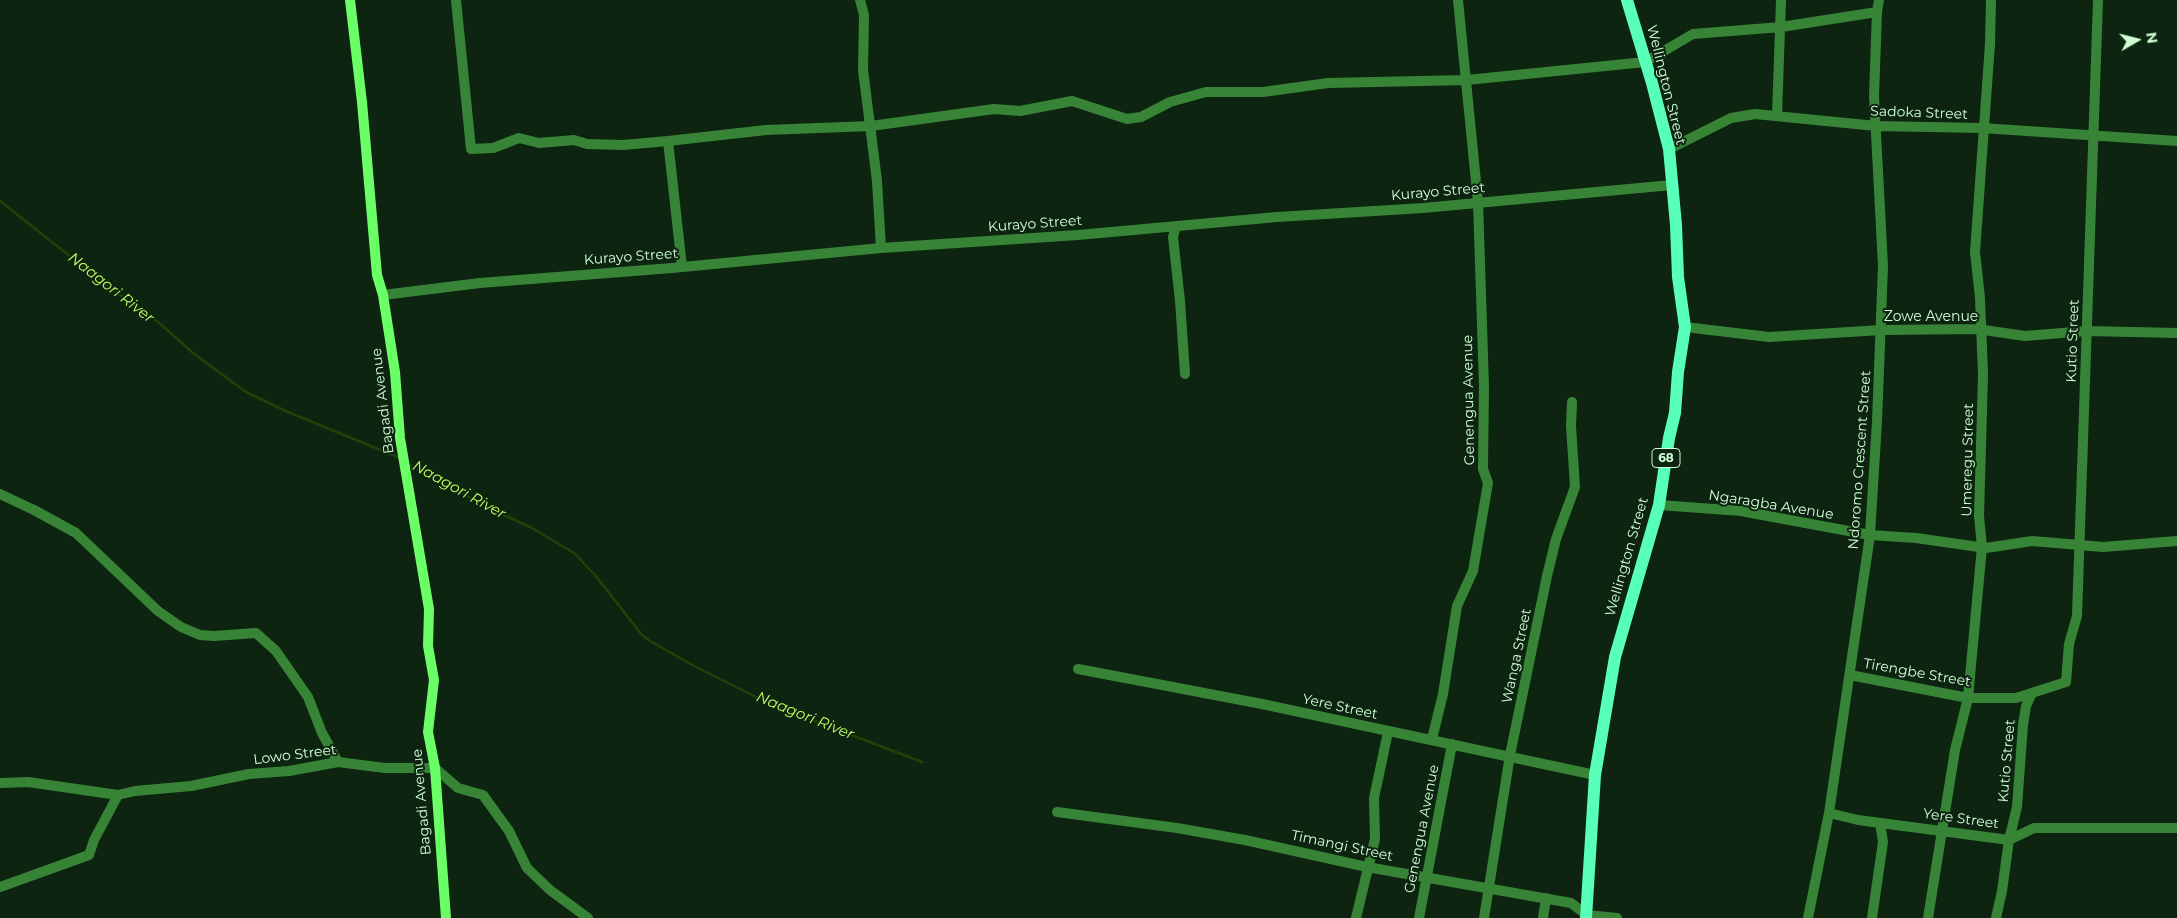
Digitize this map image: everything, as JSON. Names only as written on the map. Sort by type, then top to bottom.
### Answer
[{"type":"main road","name":"Wellington Street","points":[[1586,916],[1595,775],[1615,657],[1659,505],[1669,438],[1675,413],[1685,327],[1678,277],[1668,149],[1627,0]]},
{"type":"street","name":"Bagadi Avenue","points":[[350,0],[362,102],[377,276],[383,296],[395,372],[400,438],[429,609],[428,646],[434,680],[428,732],[434,768],[446,918]]},
{"type":"street","points":[[456,0],[471,150],[492,148],[519,138],[539,143],[574,140],[587,144],[623,145],[766,130],[871,126],[994,109],[1020,111],[1072,101],[1127,119],[1140,117],[1170,102],[1206,92],[1263,92],[1328,83],[1467,80],[1645,62],[1692,34],[1780,27],[1877,12]]},
{"type":"street","points":[[860,0],[864,15],[863,70],[877,181],[881,248]]},
{"type":"street","name":"Genengua Avenue","points":[[1432,739],[1446,676],[1457,606],[1473,570],[1488,483],[1483,468],[1484,386],[1478,202],[1458,0]]},
{"type":"street","points":[[1777,115],[1781,0]]},
{"type":"street","name":"Ndoromo Crescent Street","points":[[1808,918],[1829,813],[1870,534],[1883,266],[1874,73],[1879,0]]},
{"type":"street","name":"Umeregu Street","points":[[1928,918],[1955,750],[1968,698],[1982,546],[1979,516],[1983,375],[1980,298],[1975,252],[1982,128],[1987,78],[1990,0]]},
{"type":"street","name":"Kutio Street","points":[[2066,682],[2069,644],[2077,616],[2098,0]]},
{"type":"street","name":"Sadoka Street","points":[[1668,149],[1731,118],[1754,114],[1876,126],[1982,128],[2177,141]]},
{"type":"street","points":[[668,141],[682,267]]},
{"type":"street","name":"Kurayo Street","points":[[383,296],[400,292],[881,248],[1078,235],[1672,185]]},
{"type":"street","points":[[1176,226],[1173,237],[1185,374]]},
{"type":"street","name":"Zowe Avenue","points":[[1685,327],[1769,337],[1881,330],[1980,330],[2026,336],[2087,331],[2177,333]]},
{"type":"street","name":"Wanga Street","points":[[1484,918],[1490,890],[1510,755],[1547,576],[1556,539],[1575,487],[1571,426],[1572,402]]},
{"type":"street","points":[[0,494],[76,533],[158,612],[181,627],[200,635],[256,633],[276,651],[308,697],[322,733],[338,762]]},
{"type":"street","name":"Ngaragba Avenue","points":[[1659,505],[1741,512],[1870,534],[1982,546],[1986,548],[2032,541],[2102,547],[2177,541]]},
{"type":"street","name":"Yere Street","points":[[1078,669],[1262,704],[1388,732],[1510,755],[1595,775]]},
{"type":"street","name":"Tirengbe Street","points":[[1850,675],[1968,698],[2016,698],[2031,695],[2066,682]]},
{"type":"street","name":"Kutio Street","points":[[1996,918],[2009,840],[2017,807],[2023,725],[2026,706],[2031,695]]},
{"type":"street","points":[[1356,918],[1375,839],[1374,798],[1388,732]]},
{"type":"street","name":"Genengua Avenue","points":[[1419,918],[1452,744]]},
{"type":"street","name":"Lowo Street","points":[[0,782],[28,782],[118,795],[135,791],[191,786],[249,774],[295,770],[338,762],[385,768],[434,768]]},
{"type":"street","points":[[434,768],[458,788],[484,795],[509,832],[527,868],[550,890],[588,918]]},
{"type":"street","points":[[0,887],[89,855],[94,840],[118,795]]},
{"type":"street","name":"Timangi Street","points":[[1057,812],[1176,828],[1245,840],[1367,867],[1427,876],[1490,890],[1571,903],[1586,916],[1616,918]]},
{"type":"street","name":"Yere Street","points":[[1829,813],[1840,818],[2009,840],[2034,828],[2177,828]]},
{"type":"street","points":[[1872,918],[1883,842],[1880,823]]},
{"type":"street","points":[[1543,918],[1546,898]]},
{"type":"waterway","name":"Naagori River","points":[[0,201],[109,287],[157,321],[193,353],[246,392],[288,412],[400,458]]},
{"type":"waterway","name":"Naagori River","points":[[408,464],[487,507],[532,528],[574,553],[595,575],[642,635],[650,641],[694,666],[768,703],[922,762]]}]
